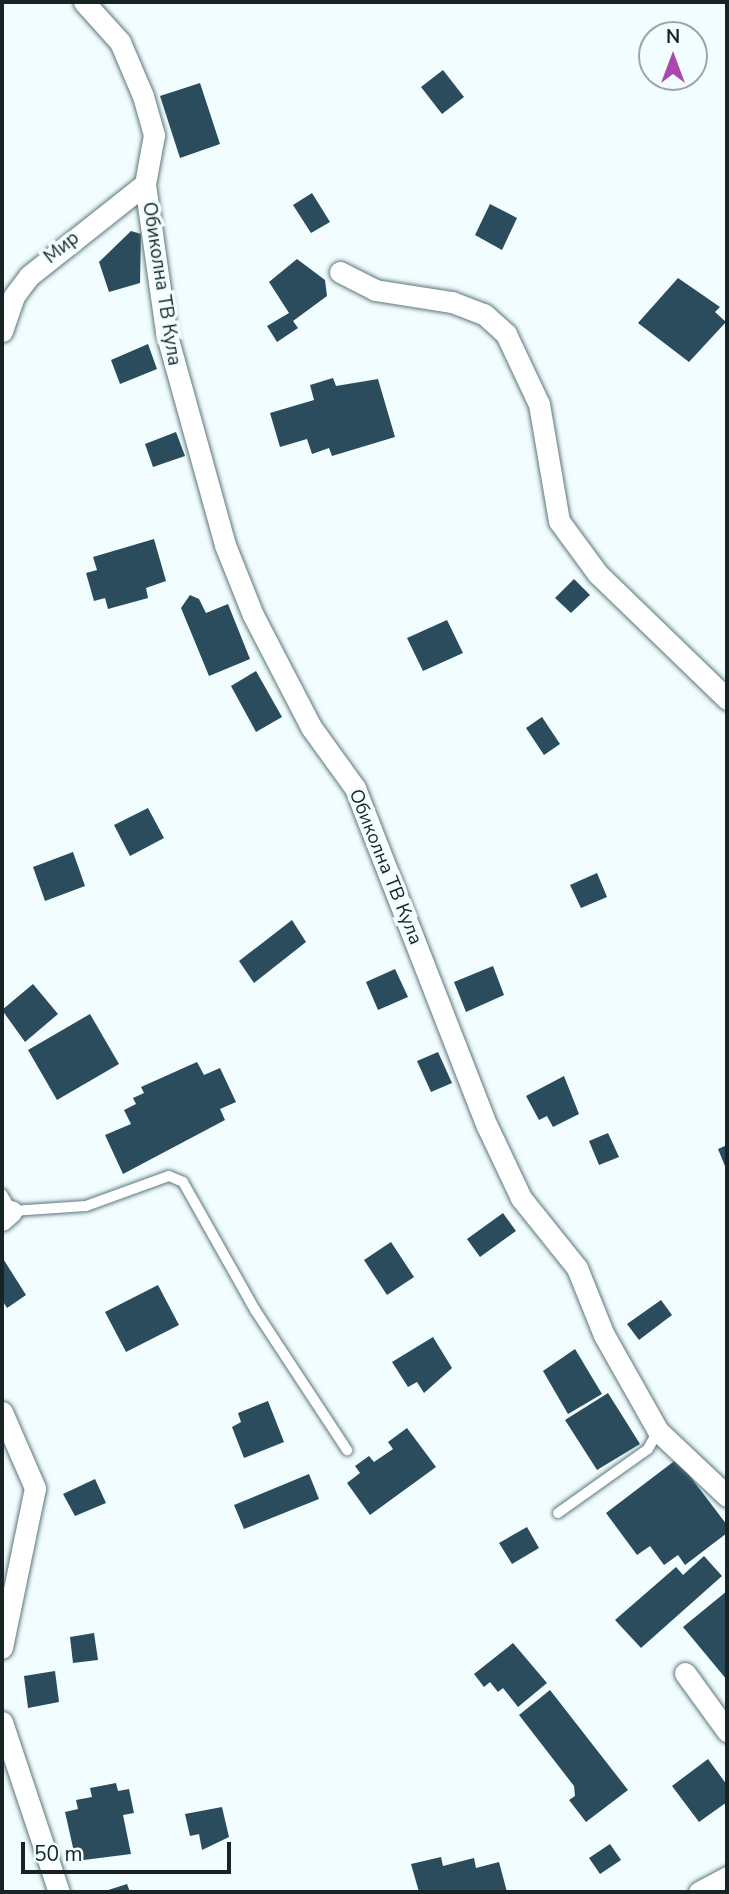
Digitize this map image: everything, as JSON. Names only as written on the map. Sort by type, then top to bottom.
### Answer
[{"type":"street","name":"Обиколна ТВ Кула","points":[[84,2],[106,20],[120,42],[144,96],[154,135],[145,184],[177,378],[225,545],[253,615],[311,727],[355,788],[487,1126],[521,1198],[577,1268],[604,1335],[658,1431],[727,1496]]},
{"type":"street","name":"Мир","points":[[2,331],[14,296],[29,276],[145,184]]},
{"type":"street","points":[[340,272],[374,290],[452,302],[484,314],[506,334],[539,404],[558,521],[598,574],[727,699]]},
{"type":"street","points":[[2,1412],[35,1488],[2,1648]]},
{"type":"street","points":[[685,1672],[727,1731]]},
{"type":"street","points":[[2,1722],[59,1892]]},
{"type":"street","points":[[699,1892],[727,1877]]},
{"type":"lane","points":[[5,1209],[86,1206],[169,1176],[183,1182],[256,1310],[346,1450]]},
{"type":"lane","points":[[558,1513],[648,1449],[658,1431]]},
{"type":"building","points":[[443,70],[464,97],[442,114],[421,87]]},
{"type":"building","points":[[200,83],[220,144],[180,158],[160,96]]},
{"type":"building","points":[[312,193],[330,222],[311,233],[293,205]]},
{"type":"building","points":[[490,204],[517,218],[502,250],[475,235]]},
{"type":"building","points":[[131,231],[141,234],[140,283],[109,292],[99,262]]},
{"type":"building","points":[[297,259],[325,280],[327,296],[293,321],[298,328],[277,342],[267,326],[289,313],[269,282]]},
{"type":"building","points":[[678,278],[720,307],[715,312],[726,322],[689,362],[638,323]]},
{"type":"building","points":[[148,344],[157,369],[120,384],[111,360]]},
{"type":"building","points":[[333,378],[336,386],[378,379],[395,437],[332,456],[329,448],[312,454],[307,439],[280,447],[270,413],[314,400],[310,385]]},
{"type":"building","points":[[176,432],[185,456],[153,467],[145,444]]},
{"type":"building","points":[[154,539],[166,581],[146,588],[148,598],[108,609],[105,598],[94,601],[86,573],[97,570],[93,557]]},
{"type":"building","points":[[574,579],[590,595],[571,613],[555,598]]},
{"type":"building","points":[[190,595],[199,599],[206,613],[228,604],[250,659],[209,676],[181,608]]},
{"type":"building","points":[[447,620],[463,653],[423,671],[407,638]]},
{"type":"building","points":[[256,671],[282,717],[256,732],[231,686]]},
{"type":"building","points":[[542,717],[560,744],[544,755],[526,728]]},
{"type":"building","points":[[148,808],[164,838],[130,856],[114,825]]},
{"type":"building","points":[[73,852],[85,886],[45,901],[33,867]]},
{"type":"building","points":[[597,873],[607,897],[581,908],[570,885]]},
{"type":"building","points":[[292,920],[306,942],[254,983],[239,961]]},
{"type":"building","points":[[493,966],[504,995],[466,1012],[454,982]]},
{"type":"building","points":[[395,969],[408,997],[378,1010],[366,982]]},
{"type":"building","points":[[33,984],[58,1014],[25,1042],[2,1010]]},
{"type":"building","points":[[90,1014],[119,1064],[57,1100],[28,1050]]},
{"type":"building","points":[[438,1052],[452,1083],[431,1092],[417,1061]]},
{"type":"building","points":[[197,1062],[204,1075],[220,1068],[236,1102],[220,1109],[225,1120],[123,1174],[105,1135],[131,1124],[124,1110],[136,1104],[133,1098],[144,1093],[141,1087]]},
{"type":"building","points":[[564,1076],[579,1114],[553,1127],[547,1116],[539,1120],[526,1096]]},
{"type":"building","points":[[608,1133],[619,1157],[599,1165],[589,1141]]},
{"type":"building","points":[[727,1145],[727,1171],[718,1149]]},
{"type":"building","points":[[503,1213],[516,1231],[480,1257],[467,1239]]},
{"type":"building","points":[[391,1242],[414,1277],[387,1295],[364,1260]]},
{"type":"building","points":[[2,1257],[26,1295],[7,1308],[2,1300]]},
{"type":"building","points":[[158,1285],[179,1325],[126,1352],[105,1312]]},
{"type":"building","points":[[661,1300],[672,1315],[639,1340],[627,1324]]},
{"type":"building","points":[[433,1337],[452,1368],[424,1393],[417,1382],[408,1387],[392,1362]]},
{"type":"building","points":[[575,1349],[602,1394],[568,1414],[543,1371]]},
{"type":"building","points":[[608,1393],[640,1444],[597,1470],[565,1420]]},
{"type":"building","points":[[268,1401],[284,1442],[244,1458],[232,1427],[241,1422],[238,1413]]},
{"type":"building","points":[[407,1428],[436,1467],[370,1515],[347,1483],[360,1473],[355,1466],[369,1456],[374,1462],[393,1449],[388,1442]]},
{"type":"building","points":[[677,1459],[727,1525],[727,1533],[685,1565],[678,1555],[664,1565],[650,1546],[637,1555],[606,1513]]},
{"type":"building","points":[[309,1474],[319,1499],[244,1529],[234,1505]]},
{"type":"building","points":[[95,1479],[106,1503],[75,1516],[63,1494]]},
{"type":"building","points":[[527,1527],[539,1548],[512,1564],[499,1543]]},
{"type":"building","points":[[704,1556],[722,1576],[641,1648],[615,1620],[676,1567],[683,1575]]},
{"type":"building","points":[[727,1591],[727,1680],[683,1627]]},
{"type":"building","points":[[94,1633],[98,1660],[73,1663],[70,1637]]},
{"type":"building","points":[[513,1643],[547,1683],[518,1707],[503,1688],[498,1692],[490,1682],[484,1687],[474,1674]]},
{"type":"building","points":[[55,1671],[59,1702],[28,1708],[24,1676]]},
{"type":"building","points":[[550,1690],[628,1790],[586,1822],[569,1800],[575,1796],[574,1786],[519,1715]]},
{"type":"building","points":[[708,1759],[727,1785],[727,1802],[699,1822],[672,1786]]},
{"type":"building","points":[[116,1783],[118,1791],[129,1789],[134,1813],[123,1815],[131,1854],[76,1861],[65,1812],[78,1809],[76,1800],[92,1797],[90,1788]]},
{"type":"building","points":[[222,1807],[229,1837],[202,1850],[199,1834],[190,1836],[185,1814]]},
{"type":"building","points":[[610,1844],[621,1860],[600,1874],[589,1858]]},
{"type":"building","points":[[441,1857],[443,1866],[474,1858],[476,1868],[499,1862],[507,1892],[419,1892],[411,1864]]},
{"type":"building","points":[[127,1884],[130,1892],[102,1892]]}]
